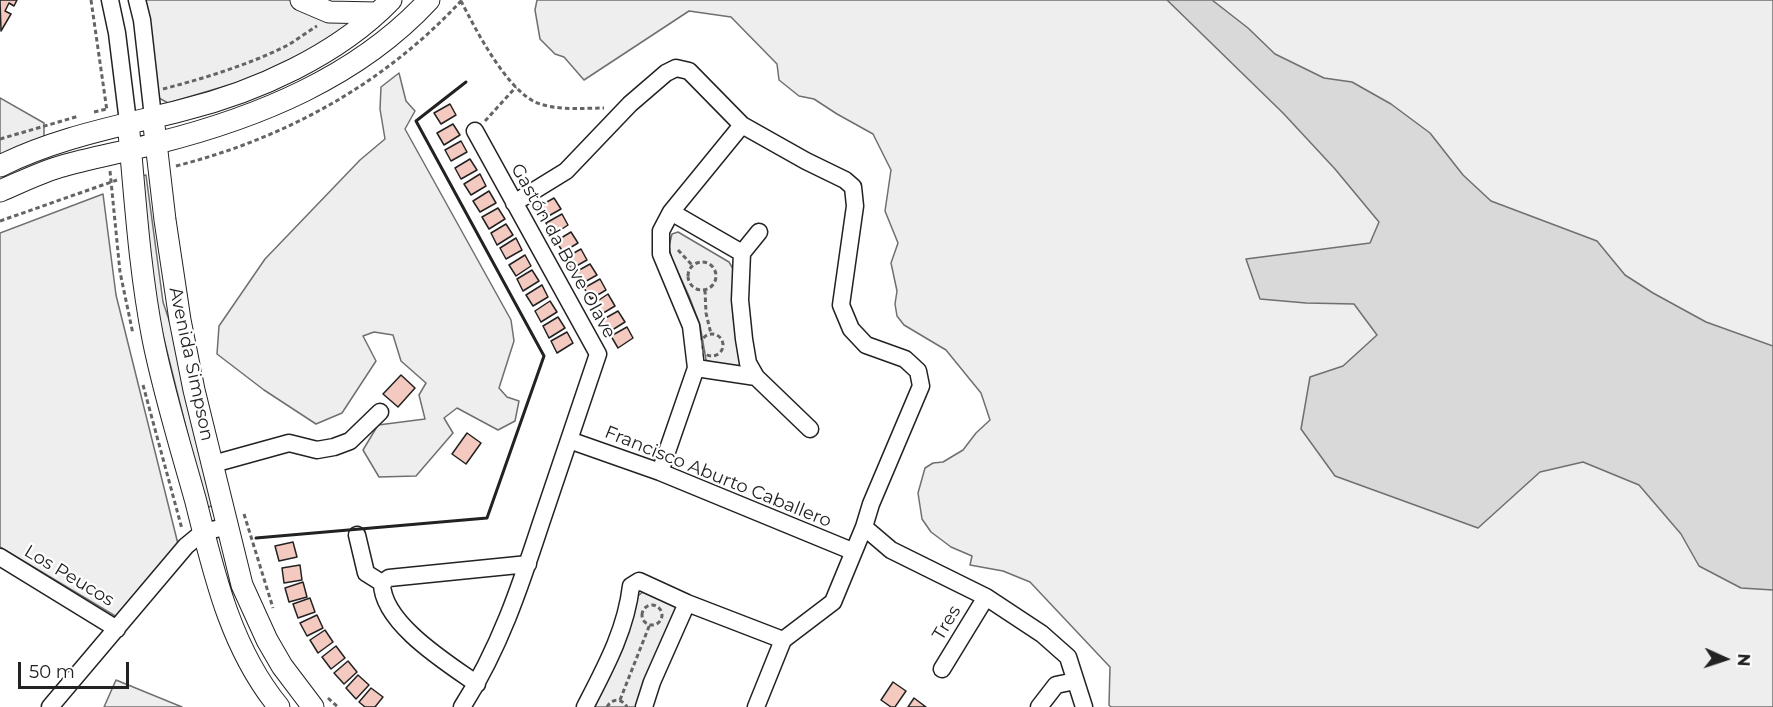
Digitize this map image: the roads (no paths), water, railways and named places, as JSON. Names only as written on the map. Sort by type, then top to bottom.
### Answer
[{"type":"main road","points":[[301,0],[328,12],[384,6]]},
{"type":"main road","points":[[0,191],[58,167],[164,141],[255,112],[341,73],[397,33],[429,0]]},
{"type":"main road","points":[[0,166],[23,154],[51,144],[211,102],[270,80],[308,62],[344,38],[384,6]]},
{"type":"main road","name":"Avenida Simpson","points":[[161,115],[164,141],[165,220],[180,320],[194,390],[242,585],[282,666],[318,699]]},
{"type":"main road","name":"Avenida Simpson","points":[[128,122],[137,231],[154,340],[203,532],[231,624],[241,648],[269,695],[279,707]]},
{"type":"street","name":"Avenida Simpson","points":[[110,0],[117,33],[128,122]]},
{"type":"street","name":"Avenida Simpson","points":[[137,0],[142,20],[150,92],[161,115]]},
{"type":"street","points":[[514,203],[566,171],[630,104],[666,73],[676,68],[689,71],[742,125],[845,180],[853,187],[855,206],[841,305],[850,329],[866,345],[905,359],[918,371],[921,386],[833,602],[783,640],[756,707]]},
{"type":"street","points":[[660,472],[696,368],[691,326],[662,254],[661,231],[671,212],[742,125]]},
{"type":"street","name":"Gastón da Bove Olave","points":[[462,707],[477,684],[501,634],[528,564],[598,354],[475,131]]},
{"type":"street","points":[[671,212],[742,253]]},
{"type":"street","points":[[759,232],[742,253],[740,300],[748,363],[756,377],[810,429]]},
{"type":"street","points":[[696,368],[756,377]]},
{"type":"street","points":[[213,464],[289,443],[317,450],[334,447],[350,441],[380,412]]},
{"type":"street","name":"Francisco Aburto Caballero","points":[[569,440],[660,472],[852,551]]},
{"type":"street","points":[[50,707],[186,546],[203,532],[229,526]]},
{"type":"street","points":[[864,527],[891,550],[986,597],[1042,634],[1068,657],[1084,707]]},
{"type":"street","points":[[357,535],[366,573],[382,583],[386,602],[392,613],[407,631],[477,684]]},
{"type":"street","name":"Los Peucos","points":[[0,557],[117,629]]},
{"type":"street","points":[[382,583],[389,578],[528,564]]},
{"type":"street","points":[[585,707],[610,659],[628,608],[631,586],[639,581],[687,603],[783,640]]},
{"type":"street","name":"Tres","points":[[942,669],[986,597]]},
{"type":"street","points":[[644,707],[652,682],[687,603]]},
{"type":"street","points":[[1039,707],[1056,685],[1075,681]]}]
